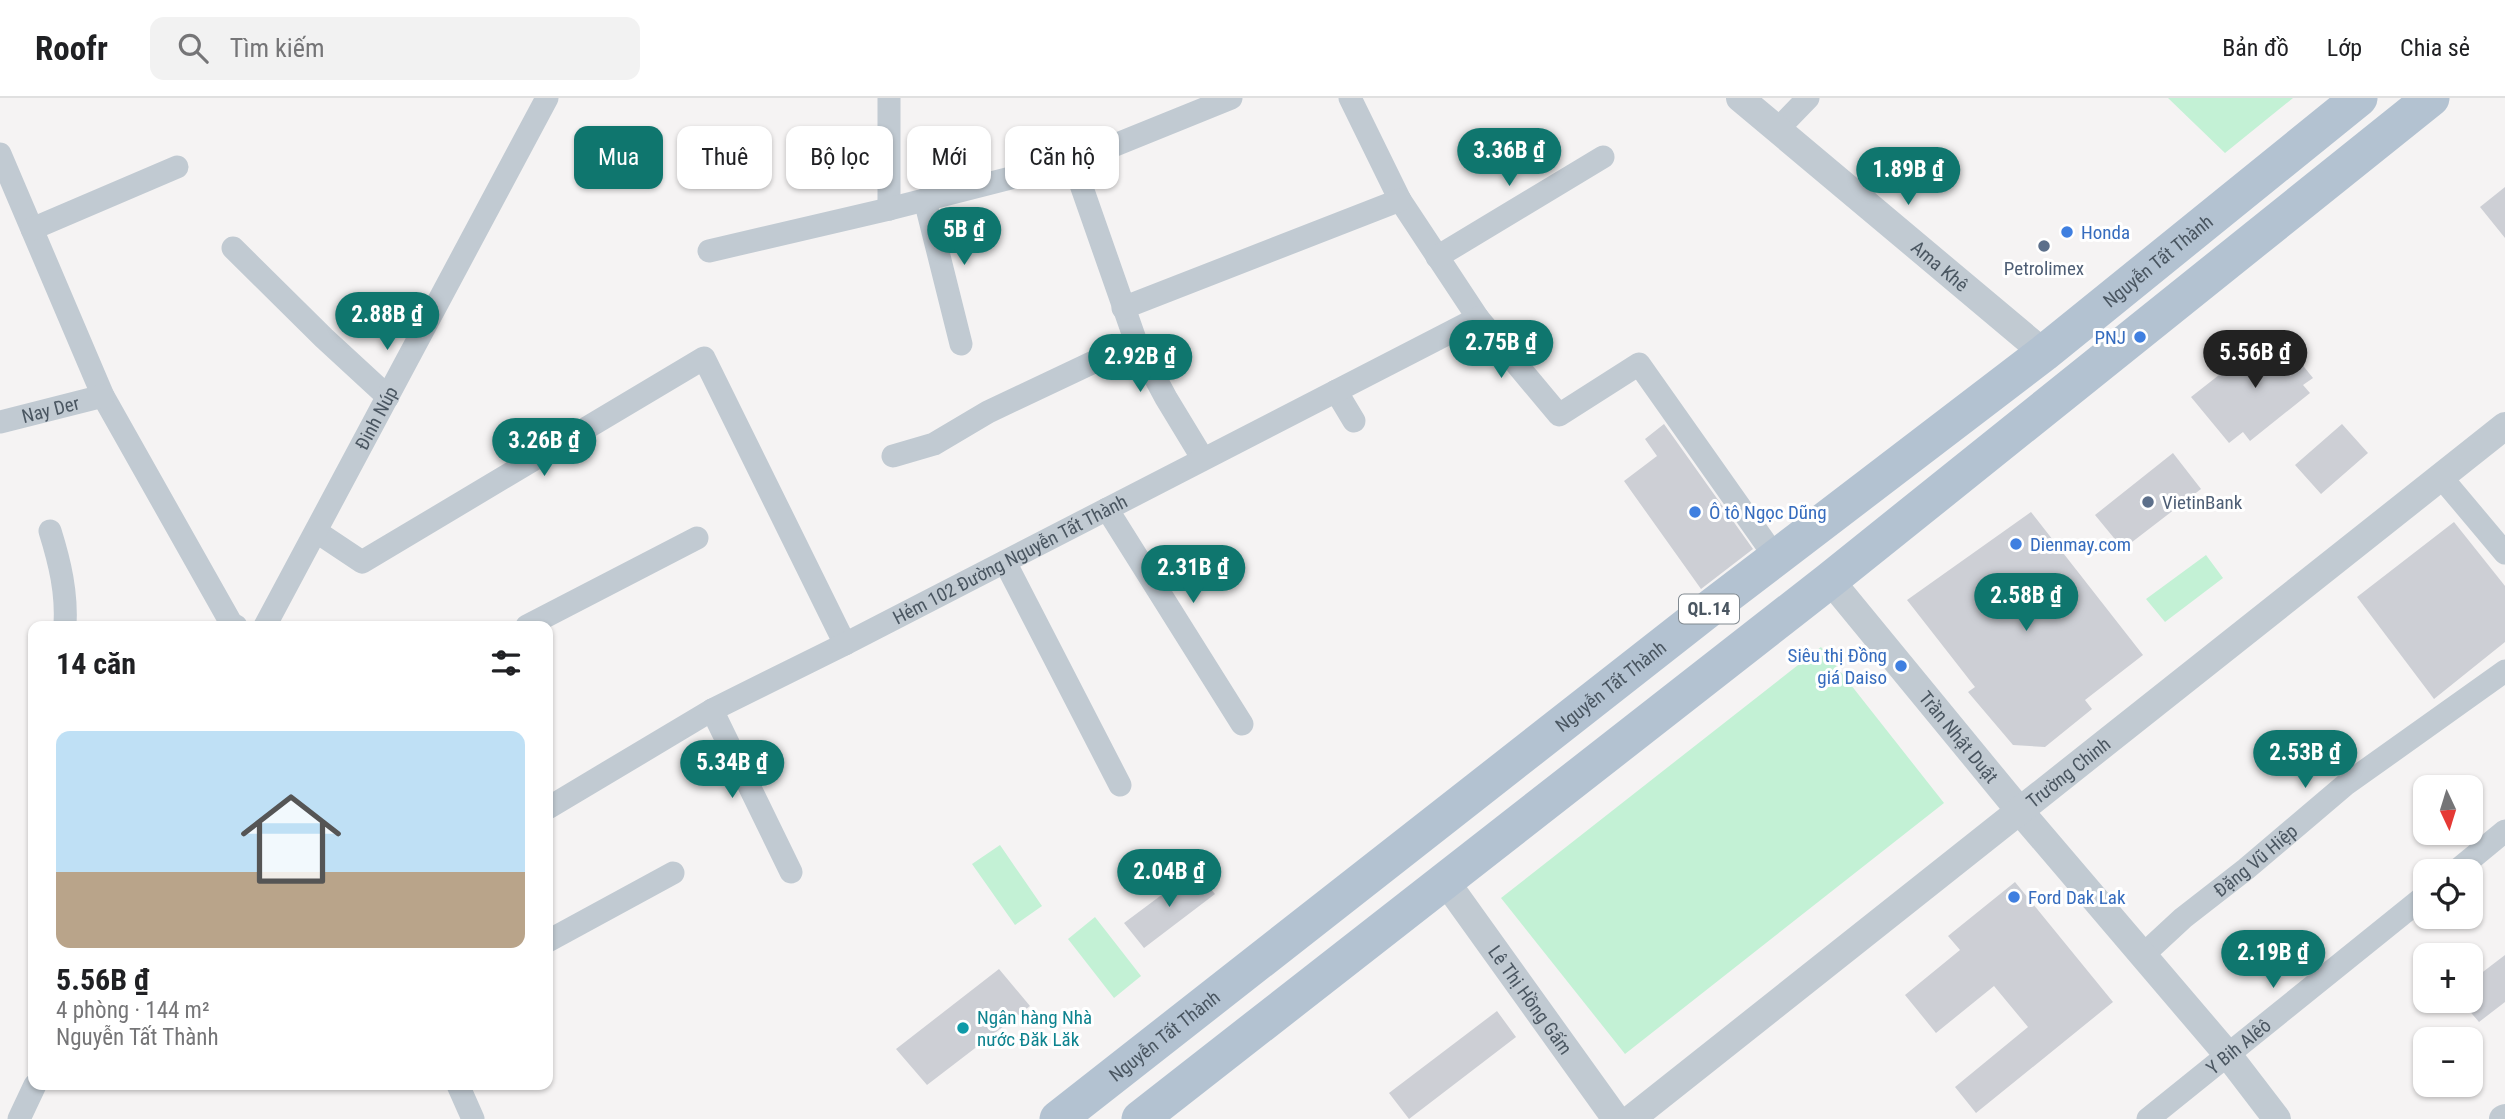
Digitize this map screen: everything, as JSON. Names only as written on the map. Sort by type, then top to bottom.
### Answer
[{"type":"main road","name":"Nguyễn Tất Thành","points":[[1058,1119],[1776,558],[2044,353],[2359,98]]},
{"type":"main road","name":"QL.14","points":[[1140,1119],[1830,580],[2431,98]]},
{"type":"main road","points":[[2044,353],[2072,386]]},
{"type":"street","name":"Đinh Núp","points":[[268,621],[547,98]]},
{"type":"street","points":[[889,98],[890,209]]},
{"type":"street","points":[[1119,143],[1231,98]]},
{"type":"street","points":[[1350,98],[1400,200],[1437,257],[1478,318],[1559,415],[1639,364],[1776,558]]},
{"type":"street","name":"Ama Khê","points":[[1740,98],[2044,353]]},
{"type":"street","points":[[1777,130],[1808,98]]},
{"type":"street","points":[[0,155],[103,396],[230,621]]},
{"type":"street","points":[[1437,257],[1603,157]]},
{"type":"street","points":[[32,229],[177,167]]},
{"type":"street","points":[[709,251],[1005,179]]},
{"type":"street","points":[[1082,189],[1136,342],[1203,459]]},
{"type":"street","points":[[925,200],[961,344]]},
{"type":"street","points":[[1123,308],[1400,200]]},
{"type":"street","points":[[233,248],[388,397]]},
{"type":"street","name":"Hẻm 102 Đường Nguyễn Tất Thành","points":[[553,804],[712,710],[1478,318]]},
{"type":"street","points":[[893,456],[934,444],[988,412],[1136,342]]},
{"type":"street","points":[[317,532],[362,562],[704,358],[845,644]]},
{"type":"street","points":[[1336,391],[1354,421]]},
{"type":"street","name":"Nay Der","points":[[0,422],[103,396]]},
{"type":"street","name":"Trường Chinh","points":[[1630,1119],[2505,426]]},
{"type":"street","points":[[2441,477],[2505,553]]},
{"type":"street","points":[[1107,509],[1242,724]]},
{"type":"street","points":[[50,531],[61,567],[66,603],[65,621]]},
{"type":"street","points":[[537,621],[697,538]]},
{"type":"street","points":[[1004,562],[1120,785]]},
{"type":"street","name":"Trần Nhật Duật","points":[[1830,580],[2019,810],[2228,1055],[2277,1119]]},
{"type":"street","name":"Đặng Vũ Hiệp","points":[[2143,955],[2183,918],[2246,869],[2344,785],[2505,671]]},
{"type":"street","points":[[712,710],[791,872]]},
{"type":"street","points":[[2471,859],[2505,831]]},
{"type":"street","points":[[553,938],[673,873]]},
{"type":"street","name":"Lê Thị Hồng Gấm","points":[[1446,882],[1616,1119]]},
{"type":"street","name":"Y Bih Alêô","points":[[2148,1119],[2413,906]]},
{"type":"street","points":[[19,1119],[33,1090]]},
{"type":"street","points":[[460,1090],[473,1119]]},
{"type":"green space","points":[[2168,98],[2293,98],[2225,153]]},
{"type":"green space","points":[[2206,555],[2223,578],[2165,622],[2146,599]]},
{"type":"green space","points":[[1821,647],[1944,803],[1625,1054],[1501,898]]},
{"type":"green space","points":[[1000,845],[1042,906],[1015,925],[972,864]]},
{"type":"green space","points":[[1095,917],[1141,976],[1114,998],[1068,939]]},
{"type":"building","points":[[2505,187],[2505,238],[2480,207]]},
{"type":"building","points":[[2275,331],[2313,378],[2303,385],[2310,393],[2250,441],[2243,432],[2229,443],[2191,397]]},
{"type":"building","name":"Ô tô Ngọc Dũng","points":[[1664,424],[1753,549],[1701,589],[1624,481],[1657,456],[1645,439]]},
{"type":"building","points":[[2342,424],[2368,453],[2321,494],[2295,465]]},
{"type":"building","name":"VietinBank","points":[[2173,453],[2201,489],[2123,549],[2095,515]]},
{"type":"building","points":[[2031,512],[2143,655],[2085,700],[2092,709],[2045,747],[2013,745],[1968,692],[1975,687],[1907,600]]},
{"type":"building","points":[[2454,522],[2505,586],[2505,642],[2434,699],[2357,597]]},
{"type":"building","points":[[1195,870],[1215,894],[1144,948],[1124,923]]},
{"type":"building","points":[[2015,882],[2113,1002],[1976,1113],[1955,1087],[2028,1027],[1994,986],[1936,1033],[1905,995],[1960,950],[1948,936]]},
{"type":"building","points":[[2505,955],[2505,1002],[2479,1022],[2471,1013],[2483,1013],[2483,972]]},
{"type":"building","name":"Ngân hàng Nhà nước Đăk Lăk","points":[[999,969],[1030,1006],[927,1085],[896,1049]]},
{"type":"building","points":[[1497,1011],[1516,1037],[1409,1119],[1389,1093]]},
{"type":"place","name":"Honda","points":[[2067,232]]},
{"type":"place","name":"Petrolimex","points":[[2044,246]]},
{"type":"place","name":"PNJ","points":[[2140,337]]},
{"type":"place","name":"VietinBank","points":[[2148,502]]},
{"type":"place","name":"Ô tô Ngọc Dũng","points":[[1695,512]]},
{"type":"place","name":"Dienmay.com","points":[[2016,544]]},
{"type":"place","name":"Siêu thị Đồng giá Daiso","points":[[1901,666]]},
{"type":"place","name":"Ford Dak Lak","points":[[2014,897]]},
{"type":"place","name":"Ngân hàng Nhà nước Đăk Lăk","points":[[963,1028]]}]
